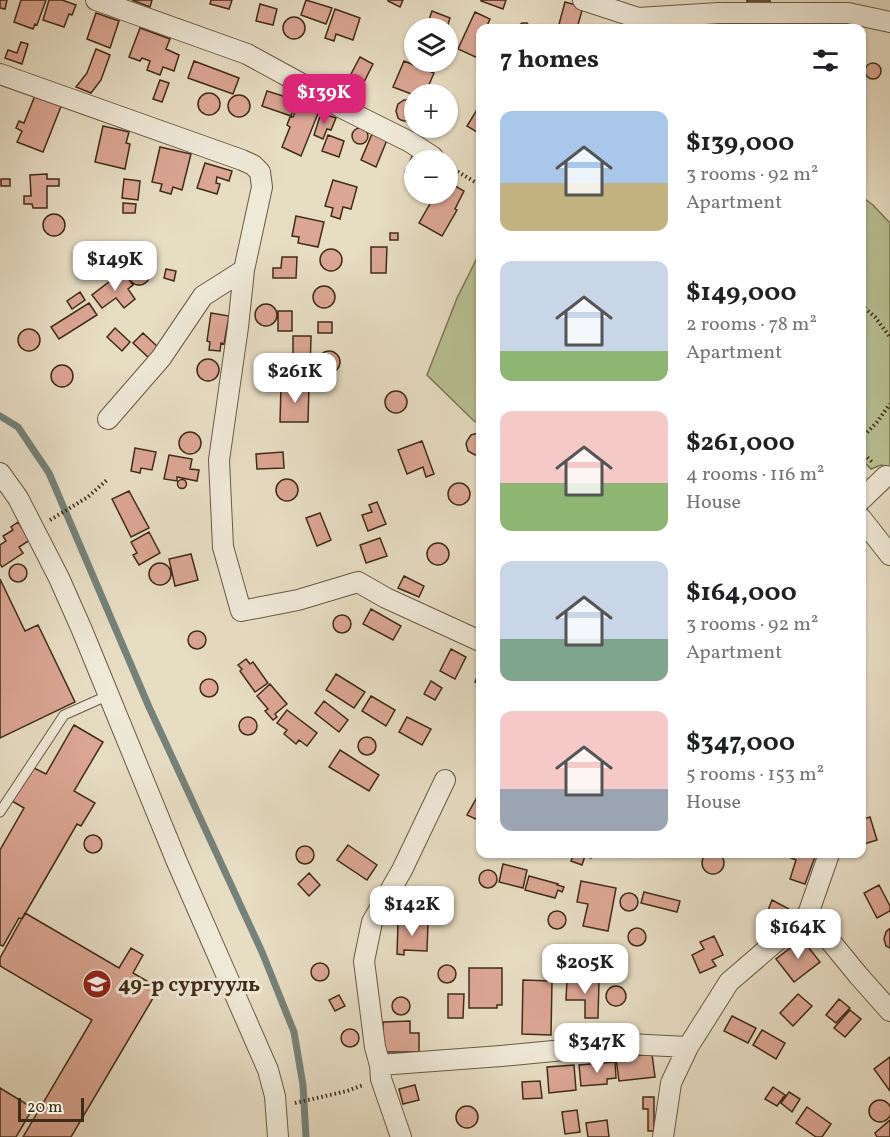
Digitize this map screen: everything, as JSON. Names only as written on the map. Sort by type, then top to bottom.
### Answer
[{"type":"street","points":[[96,0],[248,54],[342,108],[423,150]]},
{"type":"street","points":[[583,0],[638,18],[718,13],[848,13],[890,22]]},
{"type":"street","points":[[0,74],[253,165],[260,172],[262,187],[244,270],[219,460],[223,547],[241,611],[298,600],[358,582],[386,598],[476,639]]},
{"type":"street","points":[[108,419],[161,358],[203,296],[244,270]]},
{"type":"street","points":[[0,473],[18,498],[59,578],[177,862],[268,1070],[275,1096],[278,1137]]},
{"type":"street","points":[[866,495],[886,476]]},
{"type":"street","points":[[866,524],[890,555]]},
{"type":"street","points":[[401,1137],[381,1079],[364,961],[372,922],[402,870],[445,780]]},
{"type":"street","points":[[663,1137],[671,1083],[688,1047],[729,982],[808,914],[828,858]]},
{"type":"street","points":[[808,914],[890,1011]]},
{"type":"street","points":[[380,1065],[627,1044],[688,1047]]},
{"type":"lane","points":[[0,812],[64,715],[109,695]]},
{"type":"path","points":[[458,172],[476,183]]},
{"type":"path","points":[[866,309],[890,337]]},
{"type":"path","points":[[866,434],[890,404]]},
{"type":"path","points":[[45,523],[88,497],[108,480]]},
{"type":"path","points":[[288,1105],[347,1091]]},
{"type":"green space","points":[[866,200],[890,223],[890,467],[881,465],[871,469],[866,464]]},
{"type":"green space","points":[[476,260],[476,422],[427,375],[457,298]]},
{"type":"building","points":[[0,0],[7,0],[5,9],[0,8]]},
{"type":"building","points":[[21,0],[46,0],[37,25],[35,24],[33,29],[14,22]]},
{"type":"building","points":[[49,0],[62,0],[76,5],[72,15],[69,14],[64,27],[43,20]]},
{"type":"building","points":[[132,0],[152,0],[150,7]]},
{"type":"building","points":[[211,0],[232,0],[229,9],[210,4]]},
{"type":"building","points":[[306,0],[332,8],[326,24],[301,15]]},
{"type":"building","points":[[388,0],[403,0],[400,7]]},
{"type":"building","points":[[481,0],[506,0],[503,9]]},
{"type":"building","points":[[747,0],[770,0],[770,2],[747,2]]},
{"type":"building","points":[[565,2],[583,7],[578,24],[559,24]]},
{"type":"building","points":[[260,4],[277,9],[273,25],[256,21]]},
{"type":"building","points":[[335,9],[360,18],[353,40],[336,34],[334,41],[325,38]]},
{"type":"building","points":[[432,11],[450,18],[430,18]]},
{"type":"building","points":[[475,12],[490,19],[488,24],[476,24],[476,57],[458,49]]},
{"type":"building","points":[[96,13],[119,21],[110,48],[87,39]]},
{"type":"building","points":[[294,17],[302,20],[305,28],[302,36],[294,39],[286,36],[283,28],[286,20]]},
{"type":"building","points":[[140,28],[170,39],[166,49],[179,55],[174,71],[163,67],[160,75],[147,70],[150,61],[142,58],[140,61],[129,57]]},
{"type":"building","points":[[21,42],[28,44],[22,64],[5,58],[8,50],[17,53]]},
{"type":"building","points":[[96,49],[110,55],[101,80],[91,93],[76,87],[87,73]]},
{"type":"building","points":[[360,57],[373,64],[363,84],[349,78]]},
{"type":"building","points":[[194,61],[239,78],[233,94],[188,78]]},
{"type":"building","points":[[404,61],[404,72],[434,73],[429,84],[404,84],[404,91],[393,87]]},
{"type":"building","points":[[870,63],[876,63],[881,68],[881,74],[876,79],[870,79],[866,76],[866,66]]},
{"type":"building","points":[[160,80],[169,83],[162,102],[153,99]]},
{"type":"building","points":[[267,91],[296,100],[291,116],[262,106]]},
{"type":"building","points":[[36,93],[62,104],[43,152],[17,142],[22,131],[16,128],[19,121],[24,123]]},
{"type":"building","points":[[209,93],[217,96],[220,104],[217,112],[209,115],[201,112],[198,104],[201,96]]},
{"type":"building","points":[[239,95],[247,98],[250,106],[247,114],[239,117],[231,114],[228,106],[231,98]]},
{"type":"building","points":[[301,98],[321,106],[301,156],[282,147],[290,127],[287,125],[290,117],[293,117]]},
{"type":"building","points":[[404,100],[404,121],[398,118],[396,111],[398,104]]},
{"type":"building","points":[[476,111],[476,132],[467,126]]},
{"type":"building","points":[[321,113],[336,118],[331,130],[327,129],[323,139],[314,135]]},
{"type":"building","points":[[103,126],[129,132],[126,143],[130,144],[125,169],[95,162]]},
{"type":"building","points":[[360,128],[366,130],[368,136],[366,142],[360,144],[354,142],[352,136],[354,130]]},
{"type":"building","points":[[372,134],[387,140],[376,167],[361,160]]},
{"type":"building","points":[[328,135],[344,141],[339,157],[322,151]]},
{"type":"building","points":[[160,147],[191,154],[182,190],[173,187],[171,194],[160,191],[162,184],[152,182]]},
{"type":"building","points":[[205,163],[232,171],[229,181],[217,177],[216,183],[220,184],[217,194],[197,188]]},
{"type":"building","points":[[47,174],[47,179],[59,179],[59,186],[47,186],[47,208],[33,208],[32,204],[24,204],[24,196],[31,196],[30,175]]},
{"type":"building","points":[[1,179],[10,179],[10,186],[1,186]]},
{"type":"building","points":[[124,179],[140,181],[138,200],[122,198]]},
{"type":"building","points":[[333,180],[357,187],[351,209],[343,207],[340,219],[331,216],[333,208],[325,206]]},
{"type":"building","points":[[458,188],[464,191],[458,203]]},
{"type":"building","points":[[123,203],[136,204],[135,213],[123,213]]},
{"type":"building","points":[[430,204],[458,204],[455,209],[457,210],[442,236],[419,223]]},
{"type":"building","points":[[54,214],[62,217],[65,225],[62,233],[54,236],[46,233],[43,225],[46,217]]},
{"type":"building","points":[[296,216],[324,222],[318,247],[298,243],[299,237],[292,236]]},
{"type":"building","points":[[390,233],[398,233],[398,240],[390,240]]},
{"type":"building","points":[[94,243],[123,254],[114,277],[104,273],[106,267],[88,260]]},
{"type":"building","points":[[371,247],[387,247],[386,273],[371,273]]},
{"type":"building","points":[[331,249],[339,252],[342,260],[339,268],[331,271],[323,268],[320,260],[323,252]]},
{"type":"building","points":[[282,257],[297,257],[296,278],[273,278],[273,268],[281,268]]},
{"type":"building","points":[[139,263],[147,266],[150,274],[147,282],[139,285],[131,282],[128,274],[131,266]]},
{"type":"building","points":[[166,269],[176,271],[174,281],[164,278]]},
{"type":"building","points":[[123,271],[133,285],[128,289],[135,299],[124,308],[116,298],[102,308],[92,295]]},
{"type":"building","points":[[324,286],[332,289],[335,297],[332,305],[324,308],[316,305],[313,297],[316,289]]},
{"type":"building","points":[[80,292],[85,300],[72,309],[67,301]]},
{"type":"building","points":[[89,303],[97,315],[59,339],[51,327]]},
{"type":"building","points":[[266,304],[274,307],[277,315],[274,323],[266,326],[258,323],[255,315],[258,307]]},
{"type":"building","points":[[278,311],[292,311],[292,331],[278,331]]},
{"type":"building","points":[[211,313],[229,316],[224,344],[221,343],[220,351],[209,350],[210,342],[207,341]]},
{"type":"building","points":[[318,322],[332,322],[332,333],[318,333]]},
{"type":"building","points":[[115,328],[130,342],[122,351],[107,337]]},
{"type":"building","points":[[29,329],[37,332],[40,340],[37,348],[29,351],[21,348],[18,340],[21,332]]},
{"type":"building","points":[[143,333],[160,349],[150,359],[133,343]]},
{"type":"building","points":[[293,336],[311,336],[310,373],[286,372],[286,363],[293,363]]},
{"type":"building","points":[[329,351],[337,354],[340,362],[337,370],[329,373],[321,370],[318,362],[321,354]]},
{"type":"building","points":[[208,359],[216,362],[219,370],[216,378],[208,381],[200,378],[197,370],[200,362]]},
{"type":"building","points":[[62,365],[70,368],[73,376],[70,384],[62,387],[54,384],[51,376],[54,368]]},
{"type":"building","points":[[281,386],[309,386],[308,422],[280,422]]},
{"type":"building","points":[[396,391],[404,394],[407,402],[404,410],[396,413],[388,410],[385,402],[388,394]]},
{"type":"building","points":[[190,432],[198,435],[201,443],[198,451],[190,454],[182,451],[179,443],[182,435]]},
{"type":"building","points":[[476,434],[476,455],[468,451],[466,444],[471,435]]},
{"type":"building","points":[[422,441],[434,474],[426,477],[423,467],[407,474],[398,450]]},
{"type":"building","points":[[135,448],[156,452],[152,470],[141,468],[140,473],[131,471]]},
{"type":"building","points":[[283,452],[284,468],[257,469],[256,454]]},
{"type":"building","points":[[169,455],[192,459],[190,469],[199,470],[197,481],[177,477],[177,481],[164,479]]},
{"type":"building","points":[[287,479],[295,482],[298,490],[295,498],[287,501],[279,498],[276,490],[279,482]]},
{"type":"building","points":[[182,480],[186,484],[182,488],[178,484]]},
{"type":"building","points":[[459,483],[467,486],[470,494],[467,502],[459,505],[451,502],[448,494],[451,486]]},
{"type":"building","points":[[129,491],[149,528],[131,537],[112,499]]},
{"type":"building","points":[[377,502],[386,524],[368,531],[362,515],[372,512],[369,505]]},
{"type":"building","points":[[320,513],[331,540],[317,546],[306,518]]},
{"type":"building","points":[[18,522],[30,540],[19,547],[23,553],[2,567],[0,545],[6,541],[3,536],[13,530],[11,527]]},
{"type":"building","points":[[149,532],[160,553],[139,565],[133,555],[137,553],[131,542]]},
{"type":"building","points":[[380,538],[387,556],[366,563],[360,545]]},
{"type":"building","points":[[438,543],[446,546],[449,554],[446,562],[438,565],[430,562],[427,554],[430,546]]},
{"type":"building","points":[[191,554],[198,580],[175,586],[169,559]]},
{"type":"building","points":[[160,563],[168,566],[171,574],[168,582],[160,585],[152,582],[149,574],[152,566]]},
{"type":"building","points":[[18,564],[25,566],[27,573],[25,580],[18,582],[11,580],[9,573],[11,566]]},
{"type":"building","points":[[404,576],[424,586],[419,597],[398,588]]},
{"type":"building","points":[[0,579],[25,631],[38,625],[75,702],[0,738]]},
{"type":"building","points":[[371,609],[401,626],[393,640],[363,624]]},
{"type":"building","points":[[342,615],[350,620],[351,624],[346,632],[342,633],[334,628],[333,624],[338,616]]},
{"type":"building","points":[[193,631],[201,631],[206,636],[204,647],[193,649],[188,644],[188,636]]},
{"type":"building","points":[[451,649],[466,657],[455,679],[440,671]]},
{"type":"building","points":[[246,659],[250,664],[253,662],[268,683],[255,692],[238,665]]},
{"type":"building","points":[[336,674],[365,692],[354,708],[326,690]]},
{"type":"building","points":[[205,679],[213,679],[218,684],[216,695],[205,697],[200,692],[200,684]]},
{"type":"building","points":[[431,681],[442,688],[435,700],[424,694]]},
{"type":"building","points":[[270,684],[287,704],[275,714],[277,717],[273,720],[265,711],[268,709],[257,696]]},
{"type":"building","points":[[371,696],[395,710],[386,726],[362,711]]},
{"type":"building","points":[[324,701],[348,720],[339,732],[315,713]]},
{"type":"building","points":[[287,710],[317,733],[307,746],[299,740],[296,744],[284,734],[287,730],[277,723]]},
{"type":"building","points":[[244,717],[252,717],[257,722],[255,733],[244,735],[239,730],[239,722]]},
{"type":"building","points":[[407,717],[431,729],[422,745],[399,732]]},
{"type":"building","points":[[74,725],[103,742],[74,791],[95,803],[81,826],[77,824],[22,919],[19,918],[3,946],[0,945],[0,850],[24,808],[12,801],[32,767],[46,774]]},
{"type":"building","points":[[367,737],[375,742],[376,746],[371,754],[367,755],[359,750],[358,746],[363,738]]},
{"type":"building","points":[[340,750],[379,775],[369,791],[329,767]]},
{"type":"building","points":[[476,799],[476,819],[467,815]]},
{"type":"building","points":[[870,817],[877,840],[866,843],[866,818]]},
{"type":"building","points":[[93,835],[99,838],[102,844],[99,850],[93,853],[87,850],[84,844],[87,838]]},
{"type":"building","points":[[348,845],[377,865],[367,880],[337,860]]},
{"type":"building","points":[[305,846],[313,851],[314,855],[309,863],[305,864],[297,859],[296,855],[301,847]]},
{"type":"building","points":[[572,858],[584,858],[582,865],[571,861]]},
{"type":"building","points":[[704,858],[723,859],[721,871],[713,874],[705,871],[702,863]]},
{"type":"building","points":[[791,858],[815,858],[805,884],[790,879],[796,860]]},
{"type":"building","points":[[503,864],[527,870],[523,888],[499,882]]},
{"type":"building","points":[[488,870],[496,875],[497,879],[492,887],[488,888],[480,883],[479,879],[484,871]]},
{"type":"building","points":[[309,873],[320,885],[309,896],[298,884]]},
{"type":"building","points":[[529,876],[564,887],[562,892],[558,890],[555,898],[525,890]]},
{"type":"building","points":[[581,881],[616,888],[608,931],[583,926],[588,904],[577,902]]},
{"type":"building","points":[[879,885],[890,906],[890,911],[877,918],[864,893]]},
{"type":"building","points":[[644,892],[680,901],[677,912],[641,903]]},
{"type":"building","points":[[629,893],[635,896],[638,902],[635,908],[629,911],[623,908],[620,902],[623,896]]},
{"type":"building","points":[[772,900],[789,909],[785,918],[768,910]]},
{"type":"building","points":[[553,911],[561,911],[566,916],[564,927],[553,929],[548,924],[548,916]]},
{"type":"building","points":[[25,913],[119,968],[131,948],[143,955],[133,973],[159,988],[71,1137],[23,1137],[92,1020],[0,966],[0,958]]},
{"type":"building","points":[[398,922],[428,923],[427,951],[404,950],[404,955],[397,954]]},
{"type":"building","points":[[637,928],[643,931],[646,937],[643,943],[637,946],[631,943],[628,937],[631,931]]},
{"type":"building","points":[[889,929],[890,948],[886,946],[884,939]]},
{"type":"building","points":[[714,936],[723,955],[712,960],[716,966],[700,973],[692,955],[704,949],[700,942]]},
{"type":"building","points":[[802,939],[820,962],[794,982],[776,959]]},
{"type":"building","points":[[320,963],[327,965],[329,972],[327,979],[320,981],[313,979],[311,972],[313,965]]},
{"type":"building","points":[[443,965],[451,965],[456,970],[454,981],[443,983],[438,978],[438,970]]},
{"type":"building","points":[[469,968],[502,968],[502,1005],[497,1005],[497,1008],[469,1008]]},
{"type":"building","points":[[523,980],[552,981],[551,1035],[522,1034]]},
{"type":"building","points":[[567,980],[599,981],[598,1018],[585,1018],[585,1000],[566,1000]]},
{"type":"building","points":[[616,986],[623,989],[626,996],[623,1003],[616,1006],[609,1003],[606,996],[609,989]]},
{"type":"building","points":[[448,994],[464,994],[463,1018],[448,1018]]},
{"type":"building","points":[[798,994],[812,1006],[793,1026],[780,1013]]},
{"type":"building","points":[[339,995],[345,1006],[335,1011],[329,1000]]},
{"type":"building","points":[[401,997],[409,1002],[410,1006],[405,1014],[401,1015],[393,1010],[392,1006],[397,998]]},
{"type":"building","points":[[839,999],[850,1008],[836,1023],[826,1015]]},
{"type":"building","points":[[850,1010],[861,1019],[845,1037],[834,1028]]},
{"type":"building","points":[[732,1016],[756,1028],[748,1043],[724,1031]]},
{"type":"building","points":[[410,1021],[410,1033],[419,1033],[419,1052],[383,1052],[383,1022]]},
{"type":"building","points":[[350,1029],[358,1034],[359,1038],[354,1046],[350,1047],[342,1042],[341,1038],[346,1030]]},
{"type":"building","points":[[762,1030],[785,1043],[776,1059],[753,1045]]},
{"type":"building","points":[[652,1054],[655,1077],[619,1081],[616,1058]]},
{"type":"building","points":[[890,1057],[890,1091],[874,1069]]},
{"type":"building","points":[[615,1062],[616,1078],[607,1079],[607,1084],[581,1086],[579,1065]]},
{"type":"building","points":[[574,1065],[576,1090],[549,1093],[547,1067]]},
{"type":"building","points":[[540,1081],[542,1098],[523,1099],[522,1082]]},
{"type":"building","points":[[415,1085],[419,1100],[403,1104],[399,1089]]},
{"type":"building","points":[[773,1087],[785,1095],[777,1106],[765,1099]]},
{"type":"building","points":[[0,1088],[33,1108],[16,1137],[0,1137]]},
{"type":"building","points":[[789,1092],[800,1099],[792,1112],[781,1103]]},
{"type":"building","points":[[643,1097],[654,1097],[654,1131],[648,1131],[648,1109],[643,1109]]},
{"type":"building","points":[[880,1100],[888,1103],[891,1111],[888,1119],[880,1122],[872,1119],[869,1111],[872,1103]]},
{"type":"building","points":[[467,1106],[475,1109],[478,1117],[475,1125],[467,1128],[459,1125],[456,1117],[459,1109]]},
{"type":"building","points":[[807,1107],[831,1124],[822,1137],[816,1137],[796,1123]]},
{"type":"building","points":[[577,1110],[580,1132],[565,1134],[562,1112]]},
{"type":"building","points":[[607,1120],[609,1137],[588,1137],[586,1123]]},
{"type":"building","points":[[890,1120],[890,1137],[877,1137],[875,1133]]},
{"type":"waterway","points":[[0,416],[18,427],[49,473],[149,707],[262,952],[294,1032],[303,1085],[306,1137]]},
{"type":"place","name":"49-р сургууль","points":[[97,984]]}]
